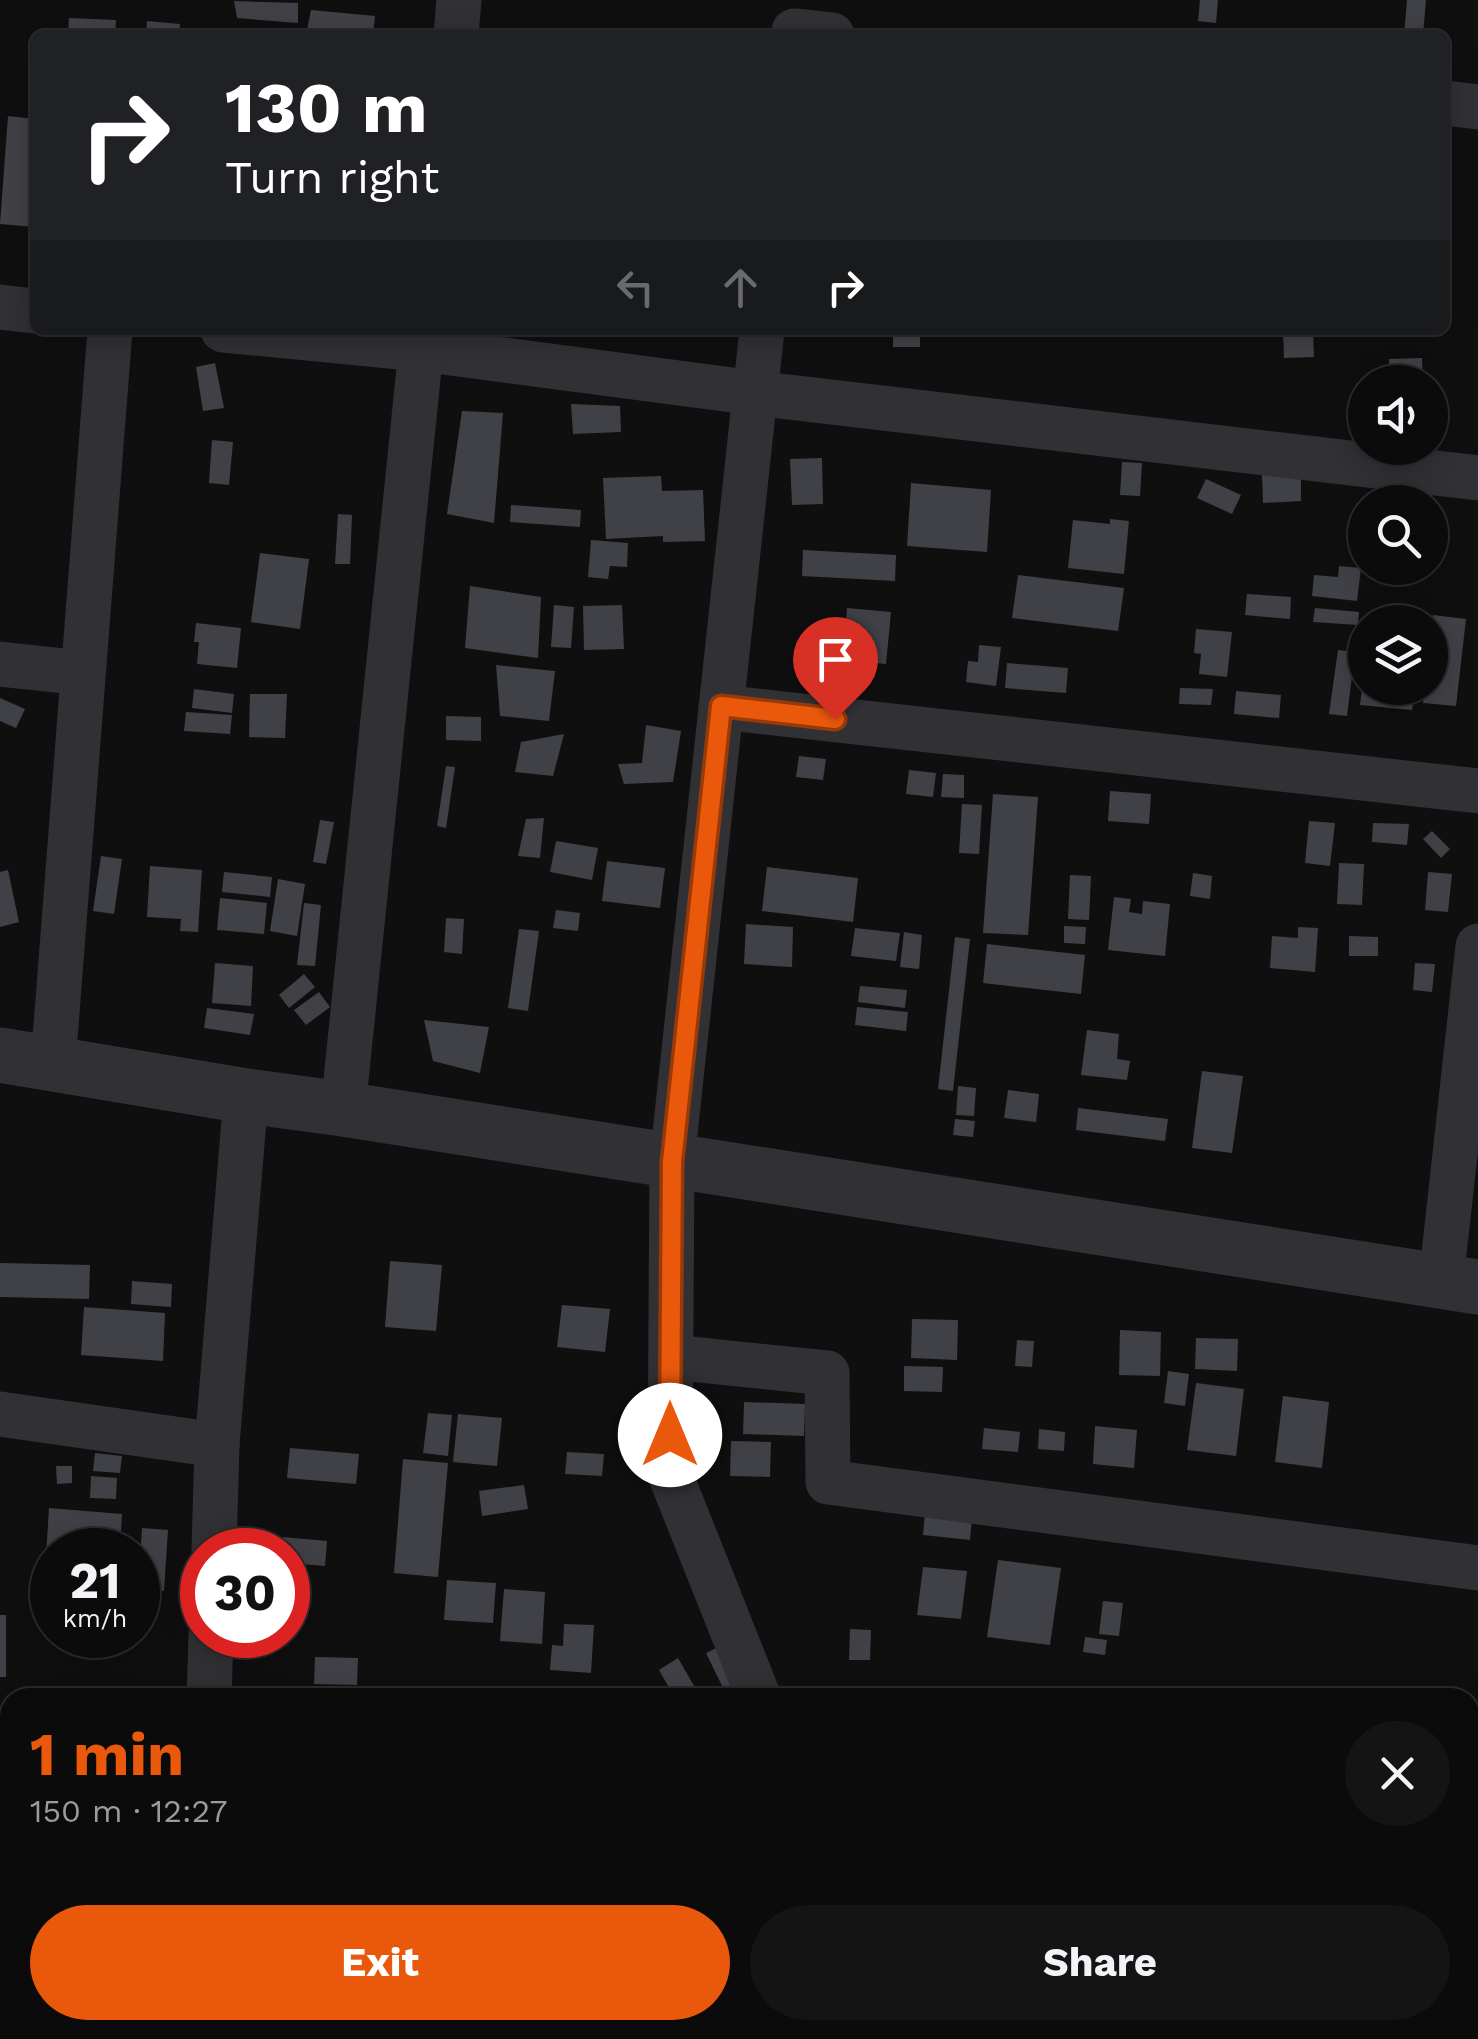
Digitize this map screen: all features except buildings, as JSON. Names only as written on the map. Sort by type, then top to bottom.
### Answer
[{"type":"street","points":[[457,30],[460,0]]},
{"type":"street","points":[[1450,104],[1478,107]]},
{"type":"street","points":[[0,307],[30,310]]},
{"type":"street","points":[[53,1064],[110,335]]},
{"type":"street","points":[[322,335],[422,340],[755,393],[1478,478]]},
{"type":"street","points":[[755,1688],[670,1474],[672,1162],[761,335]]},
{"type":"street","points":[[343,1109],[422,340]]},
{"type":"street","points":[[0,664],[84,673]]},
{"type":"street","points":[[721,706],[1478,790]]},
{"type":"street","points":[[0,1055],[1459,1284],[1478,946]]},
{"type":"street","points":[[215,1528],[217,1444],[246,1096]]},
{"type":"street","points":[[671,1357],[827,1372],[828,1482],[1478,1568]]},
{"type":"street","points":[[0,1414],[217,1444]]},
{"type":"street","points":[[209,1688],[210,1658]]},
{"type":"route","points":[[670,1435],[672,1162],[721,706],[835,719]]}]
